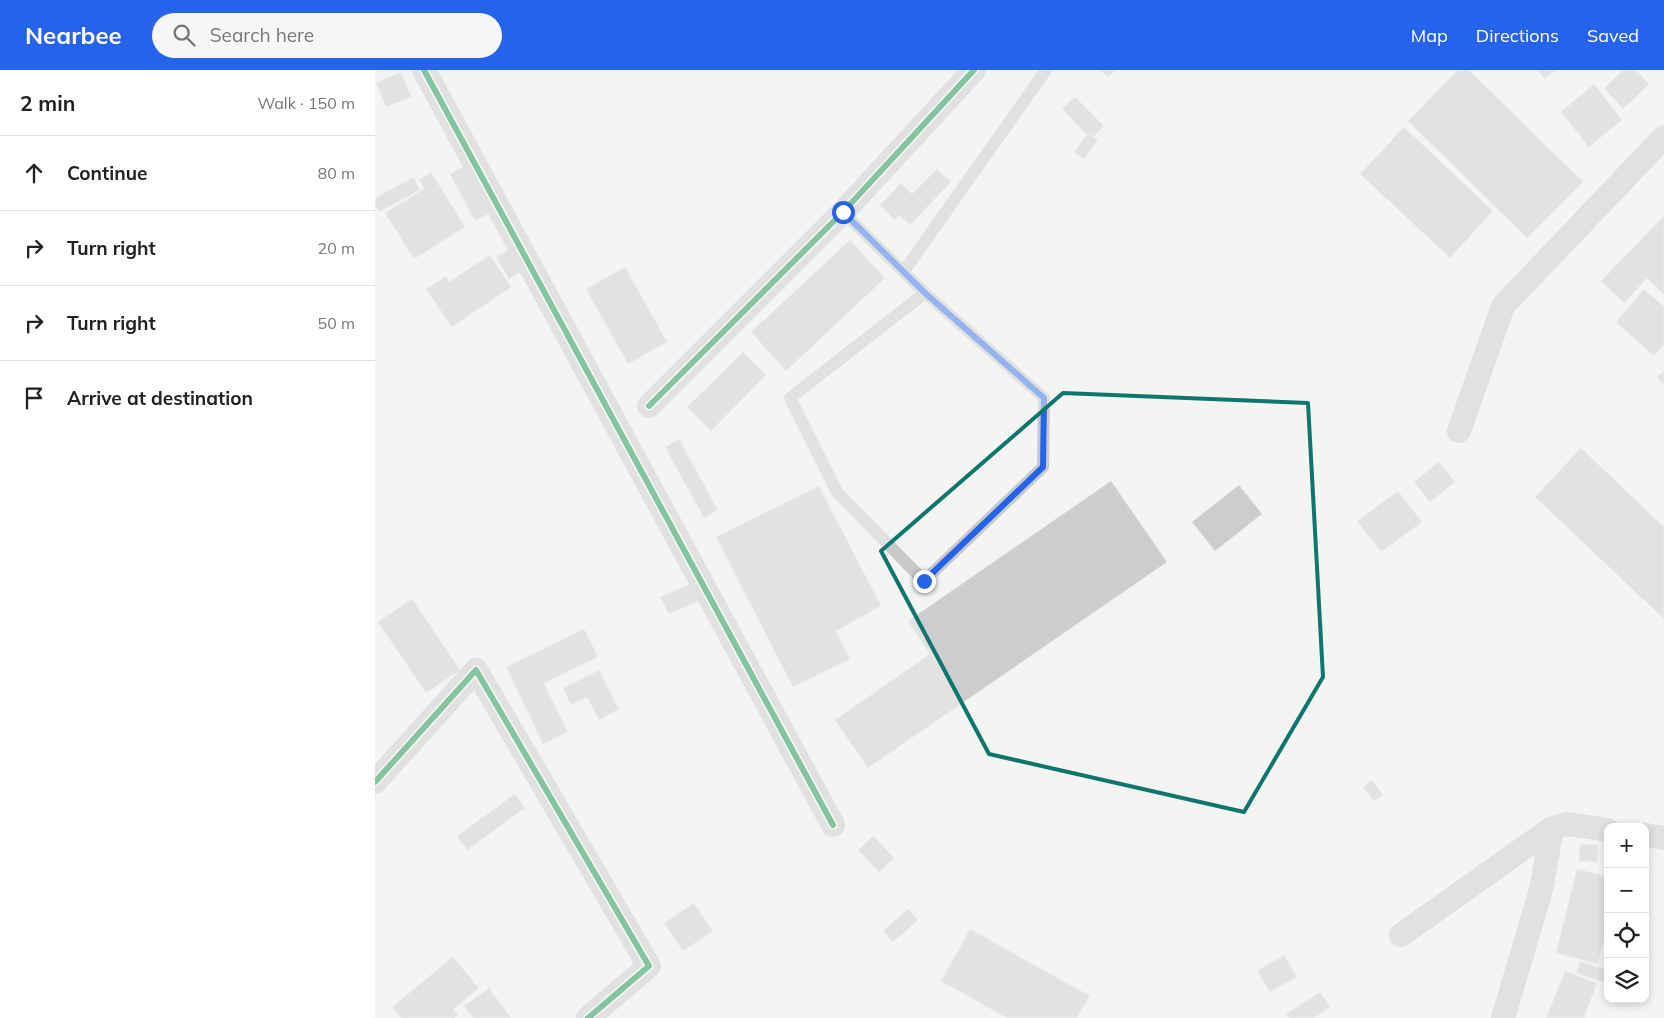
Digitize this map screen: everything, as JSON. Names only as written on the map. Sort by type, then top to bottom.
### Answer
[{"type":"street","points":[[424,70],[833,825]]},
{"type":"street","points":[[649,406],[843,212],[974,70]]},
{"type":"street","points":[[1459,431],[1503,306],[1664,137]]},
{"type":"street","points":[[375,782],[476,670],[649,966],[588,1018]]},
{"type":"street","points":[[1401,935],[1552,828],[1567,824],[1604,829]]},
{"type":"street","points":[[1503,1018],[1541,890],[1552,828]]},
{"type":"street","points":[[1649,836],[1664,838]]},
{"type":"lane","points":[[904,272],[1047,70]]},
{"type":"lane","points":[[843,212],[925,293],[1044,398],[1043,467],[924,581],[837,492],[790,398],[925,293]]},
{"type":"highlighted area","points":[[1063,393],[1308,403],[1323,677],[1244,812],[989,754],[881,551]]},
{"type":"building","points":[[1099,70],[1115,70],[1109,77]]},
{"type":"building","points":[[1458,70],[1469,70],[1583,182],[1527,238],[1408,121]]},
{"type":"building","points":[[1537,70],[1556,70],[1545,79]]},
{"type":"building","points":[[1623,70],[1636,70],[1649,84],[1623,109],[1604,88]]},
{"type":"building","points":[[401,72],[411,97],[386,107],[376,83]]},
{"type":"building","points":[[1594,84],[1622,120],[1589,147],[1561,112]]},
{"type":"building","points":[[1075,97],[1104,126],[1091,139],[1062,109]]},
{"type":"building","points":[[1404,127],[1493,211],[1450,258],[1360,174]]},
{"type":"building","points":[[1088,133],[1098,140],[1084,159],[1074,152]]},
{"type":"building","points":[[466,165],[492,212],[475,221],[450,174]]},
{"type":"building","points":[[937,169],[951,182],[910,225],[899,215],[895,220],[880,205],[901,183],[912,194]]},
{"type":"building","points":[[431,172],[465,227],[414,259],[385,213],[424,189],[419,180]]},
{"type":"building","points":[[414,177],[420,190],[379,212],[375,204],[375,198]]},
{"type":"building","points":[[1664,216],[1664,295],[1647,278],[1624,303],[1601,281]]},
{"type":"building","points":[[850,240],[885,278],[786,371],[751,332]]},
{"type":"building","points":[[508,250],[521,272],[509,279],[496,257]]},
{"type":"building","points":[[490,255],[511,287],[452,327],[426,289],[446,276],[449,282]]},
{"type":"building","points":[[625,267],[667,342],[628,364],[586,289]]},
{"type":"building","points":[[1644,289],[1664,307],[1664,345],[1654,356],[1616,322]]},
{"type":"building","points":[[743,352],[766,375],[711,431],[687,407]]},
{"type":"building","points":[[1664,371],[1664,385],[1657,377]]},
{"type":"building","points":[[679,439],[718,510],[704,518],[665,447]]},
{"type":"building","points":[[1581,448],[1664,527],[1664,619],[1535,497]]},
{"type":"building","points":[[1439,462],[1455,482],[1430,502],[1414,482]]},
{"type":"building","points":[[1111,481],[1167,562],[868,768],[835,720],[930,654],[908,621]]},
{"type":"building","points":[[1239,485],[1262,514],[1215,551],[1192,522]]},
{"type":"building","points":[[819,486],[881,606],[836,631],[850,659],[793,687],[716,537]]},
{"type":"building","points":[[1398,491],[1422,522],[1381,552],[1357,521]]},
{"type":"building","points":[[690,584],[698,601],[669,614],[660,597]]},
{"type":"building","points":[[412,599],[460,670],[426,693],[378,622]]},
{"type":"building","points":[[584,629],[598,657],[544,683],[568,732],[543,744],[506,667]]},
{"type":"building","points":[[599,670],[619,709],[599,720],[587,697],[571,705],[563,688]]},
{"type":"building","points":[[1372,780],[1383,795],[1374,801],[1363,787]]},
{"type":"building","points":[[515,794],[525,808],[467,850],[457,836]]},
{"type":"building","points":[[873,836],[894,858],[879,872],[858,850]]},
{"type":"building","points":[[1580,844],[1598,845],[1597,862],[1579,861]]},
{"type":"building","points":[[1577,869],[1604,876],[1604,939],[1598,964],[1556,953]]},
{"type":"building","points":[[694,903],[713,931],[683,951],[664,923]]},
{"type":"building","points":[[908,909],[918,920],[893,942],[883,931]]},
{"type":"building","points":[[970,929],[1090,996],[1077,1018],[1007,1018],[941,981]]},
{"type":"building","points":[[1284,955],[1297,977],[1270,992],[1257,971]]},
{"type":"building","points":[[453,957],[479,988],[453,1009],[458,1015],[454,1018],[401,1018],[392,1007]]},
{"type":"building","points":[[1580,961],[1604,969],[1604,979],[1603,982],[1576,973]]},
{"type":"building","points":[[1565,971],[1597,983],[1584,1018],[1546,1018]]},
{"type":"building","points":[[489,988],[511,1018],[473,1018],[464,1006]]},
{"type":"building","points":[[1320,992],[1330,1007],[1314,1018],[1289,1018],[1286,1014]]},
{"type":"cycle path","points":[[424,70],[833,825]]},
{"type":"cycle path","points":[[649,406],[843,212],[974,70]]},
{"type":"cycle path","points":[[375,782],[476,670],[649,966],[588,1018]]},
{"type":"route","points":[[843,212],[925,293],[1044,398],[1043,467],[924,581]]}]
